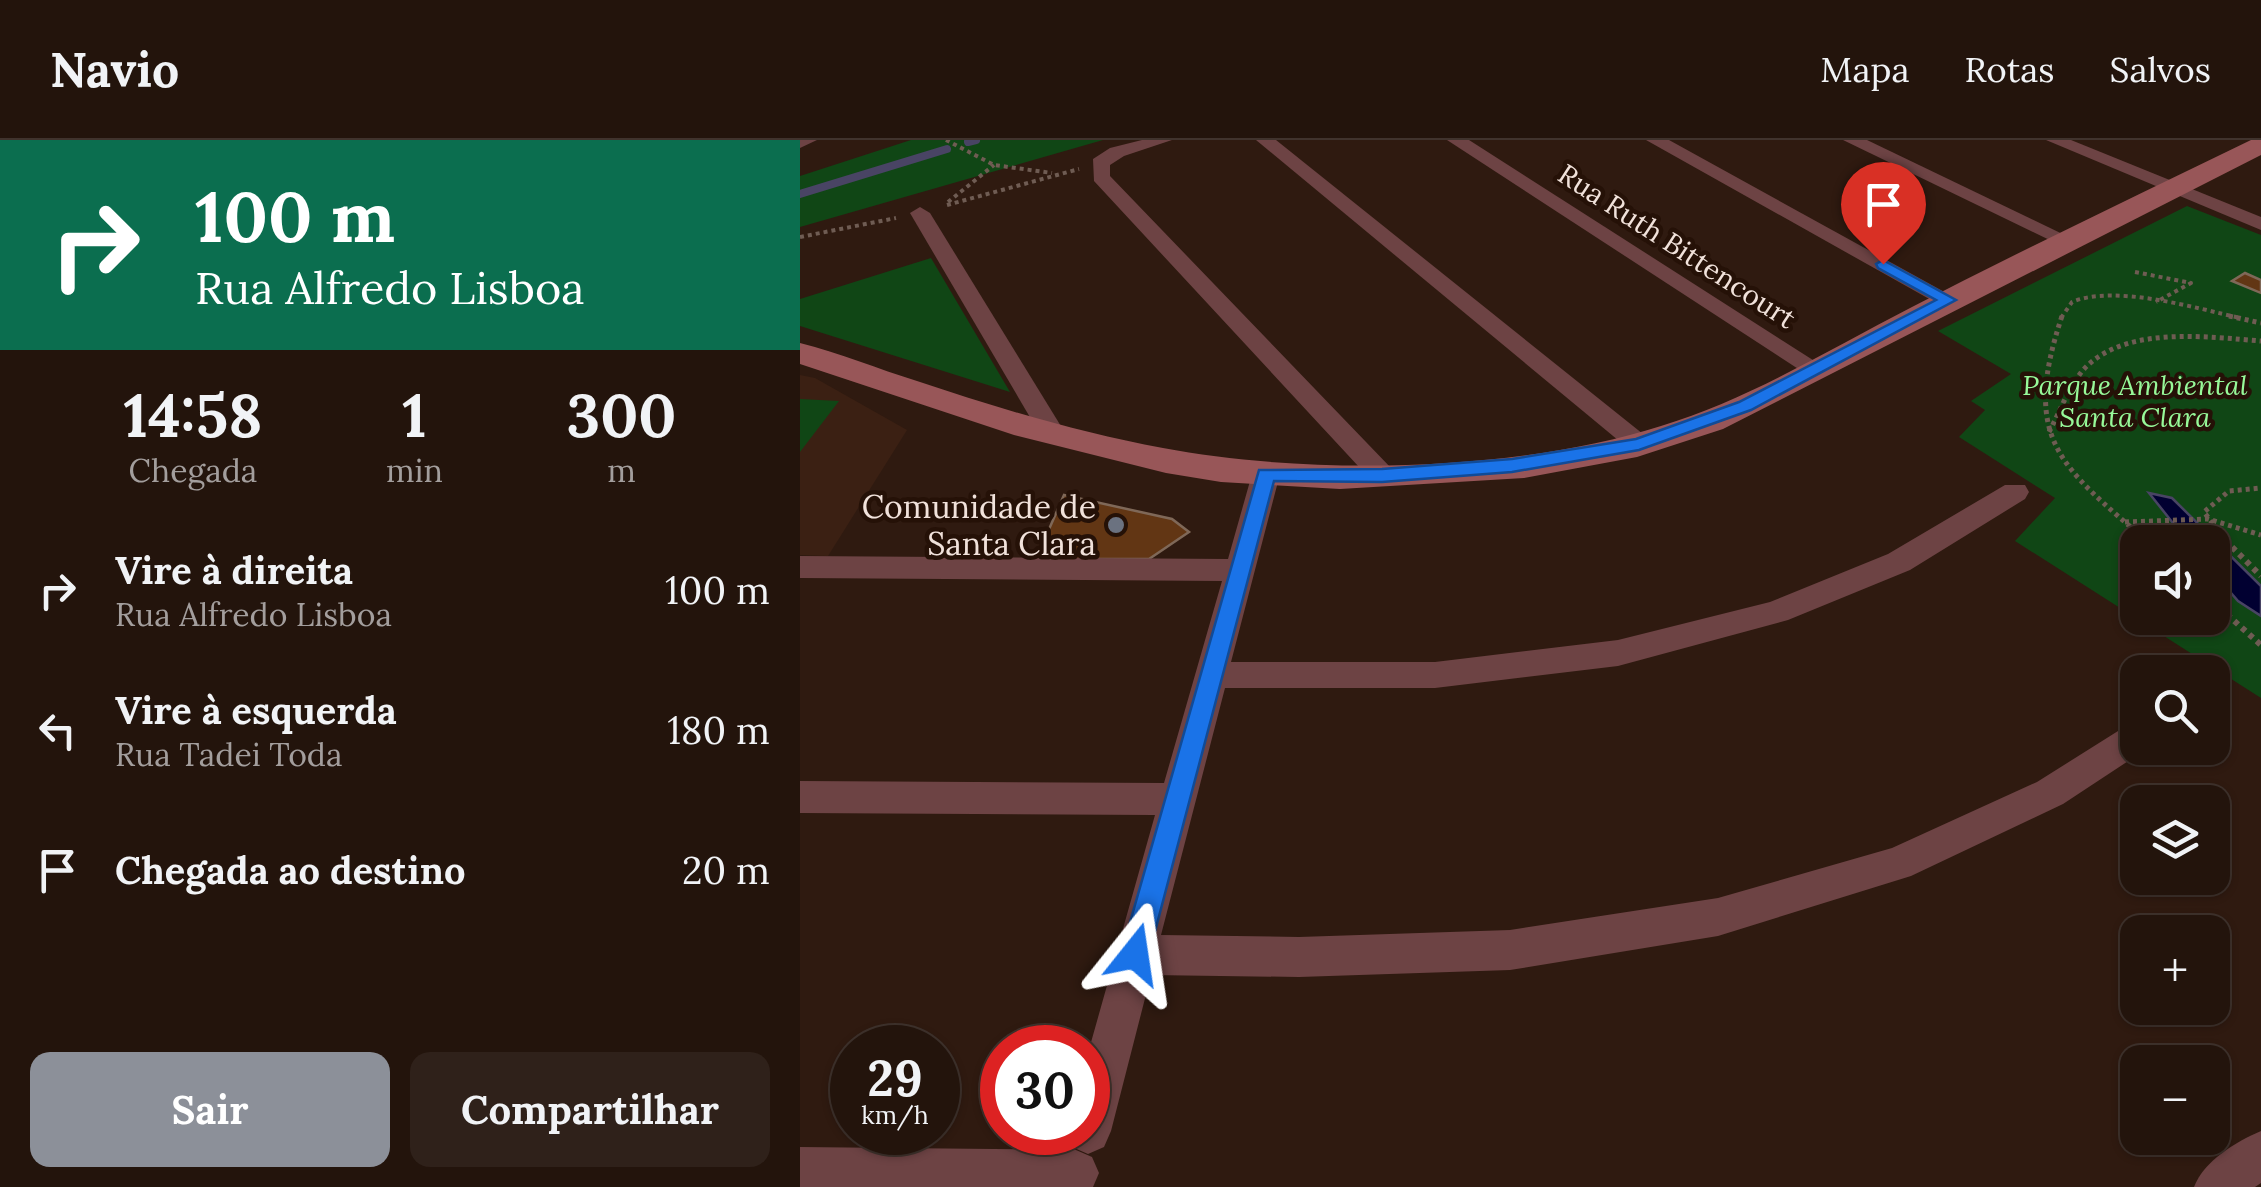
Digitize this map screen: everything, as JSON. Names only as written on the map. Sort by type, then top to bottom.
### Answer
[{"type":"street","points":[[800,143],[808,140]]},
{"type":"street","points":[[1163,140],[1117,152],[1100,163],[1101,177],[1382,476]]},
{"type":"street","points":[[1265,140],[1639,444]]},
{"type":"street","name":"Rua Ruth Bittencourt","points":[[1456,140],[1815,370]]},
{"type":"street","points":[[1655,140],[1948,300]]},
{"type":"street","points":[[1852,140],[2067,241]]},
{"type":"street","points":[[2055,140],[2261,224]]},
{"type":"street","points":[[800,354],[1054,436],[1168,462],[1266,474],[1382,476],[1512,466],[1639,444],[1745,406],[2260,142]]},
{"type":"street","points":[[920,213],[1054,436]]},
{"type":"street","points":[[800,1170],[1081,1156],[1266,474]]},
{"type":"street","points":[[1211,676],[1436,674],[1618,653],[1777,612],[1812,598],[1899,562],[2015,492]]},
{"type":"street","points":[[800,567],[1240,570]]},
{"type":"street","points":[[1135,954],[1299,957],[1510,950],[1718,917],[1898,864],[2050,793],[2120,748]]},
{"type":"street","points":[[800,797],[1178,798]]},
{"type":"street","points":[[2216,1187],[2261,1154]]},
{"type":"path","points":[[946,140],[994,164],[1058,174]]},
{"type":"path","points":[[994,164],[943,206],[1100,163]]},
{"type":"path","points":[[800,237],[920,213]]},
{"type":"path","points":[[2135,272],[2190,283],[2155,303]]},
{"type":"path","points":[[2128,525],[2080,481],[2046,426],[2048,369],[2064,308],[2076,300],[2099,297],[2261,322]]},
{"type":"path","points":[[2049,432],[2087,366],[2127,344],[2160,340],[2261,342]]},
{"type":"path","points":[[2261,488],[2242,484],[2212,500],[2204,512],[2214,530],[2261,576]]},
{"type":"path","points":[[2125,522],[2208,519],[2261,535]]},
{"type":"path","points":[[2230,618],[2261,646]]},
{"type":"shaded area","points":[[800,375],[815,378],[907,430],[828,556],[800,555]]},
{"type":"shaded area","points":[[2149,493],[2172,498],[2199,525],[2174,525]]},
{"type":"shaded area","points":[[2230,555],[2261,586],[2261,616],[2230,592]]},
{"type":"green space","points":[[911,140],[1103,140],[800,227],[800,176]]},
{"type":"green space","name":"Parque Ambiental Santa Clara","points":[[2187,206],[2261,235],[2261,698],[2230,678],[2230,655],[2194,655],[2162,635],[2230,635],[2230,525],[2120,525],[2120,608],[2015,541],[2055,498],[1959,437],[1985,410],[1971,401],[2011,374],[1938,331]]},
{"type":"green space","points":[[931,258],[1010,392],[800,326],[800,299]]},
{"type":"green space","points":[[800,399],[839,401],[800,452]]},
{"type":"building","points":[[2245,273],[2261,280],[2261,293],[2232,281]]},
{"type":"building","name":"Comunidade de Santa Clara","points":[[1064,495],[1172,519],[1189,532],[1149,559],[1036,559]]},
{"type":"waterway","points":[[968,142],[976,140]]},
{"type":"waterway","points":[[800,194],[947,149]]},
{"type":"place","name":"Comunidade de Santa Clara","points":[[1116,525]]},
{"type":"route","points":[[1135,954],[1266,474],[1382,476],[1512,466],[1639,444],[1745,406],[1948,300],[1883,264]]}]
